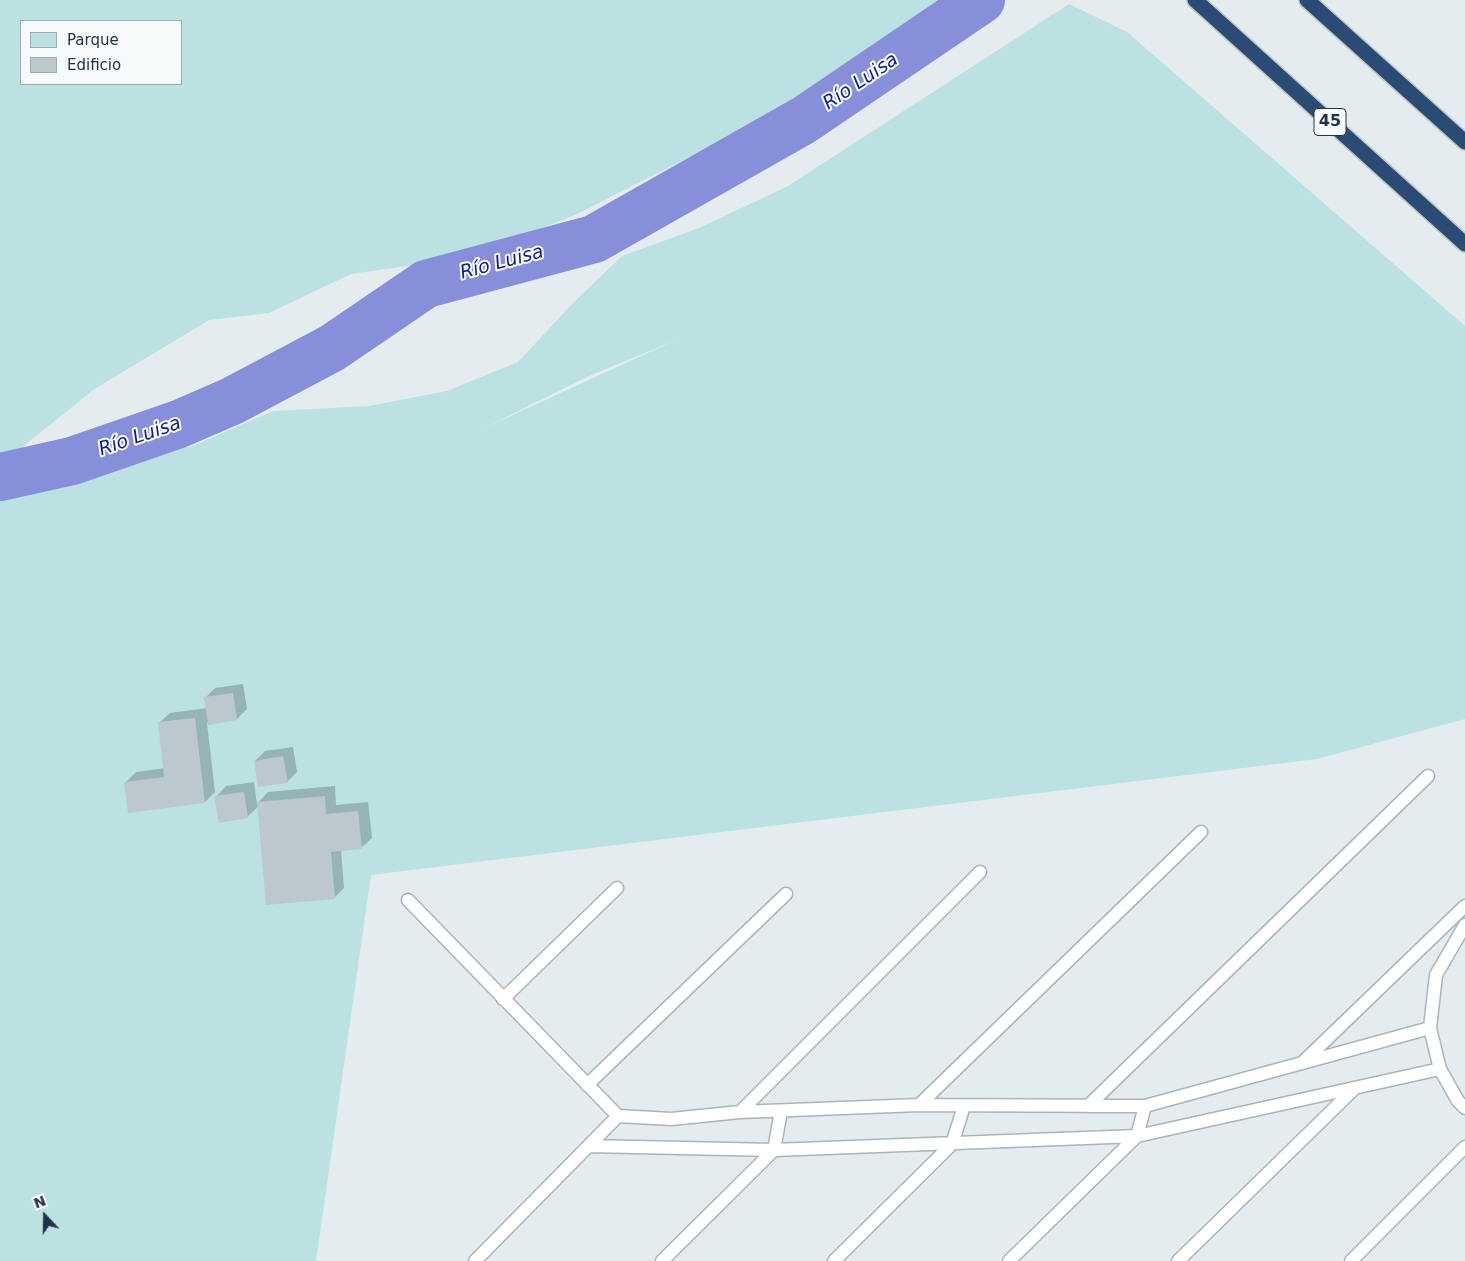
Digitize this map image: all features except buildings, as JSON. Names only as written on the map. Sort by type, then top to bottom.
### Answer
[{"type":"highway","name":"45","points":[[1195,0],[1465,244]]},
{"type":"highway","points":[[1307,0],[1465,142]]},
{"type":"lane","points":[[1088,1106],[1428,776]]},
{"type":"lane","points":[[919,1105],[1201,832]]},
{"type":"lane","points":[[740,1112],[980,872]]},
{"type":"lane","points":[[503,999],[617,888]]},
{"type":"lane","points":[[587,1084],[786,894]]},
{"type":"lane","points":[[408,900],[618,1116],[672,1119],[740,1112],[919,1105],[1145,1106],[1430,1028]]},
{"type":"lane","points":[[1300,1064],[1465,906]]},
{"type":"lane","points":[[1465,925],[1436,975],[1430,1028],[1440,1069],[1458,1101],[1465,1108]]},
{"type":"lane","points":[[589,1146],[774,1150],[1137,1136],[1440,1069]]},
{"type":"lane","points":[[1178,1261],[1355,1088]]},
{"type":"lane","points":[[834,1261],[952,1144],[964,1106]]},
{"type":"lane","points":[[1009,1261],[1137,1136],[1145,1106]]},
{"type":"lane","points":[[662,1261],[774,1150],[781,1111]]},
{"type":"lane","points":[[475,1261],[618,1116]]},
{"type":"lane","points":[[1351,1261],[1465,1147]]},
{"type":"green space","points":[[0,0],[950,0],[942,9],[817,88],[711,146],[577,214],[470,257],[351,274],[269,313],[209,320],[93,390],[4,462],[0,463]]},
{"type":"green space","points":[[1069,4],[1127,32],[1465,326],[1465,719],[1317,759],[371,875],[316,1261],[0,1261],[0,499],[111,457],[193,446],[273,411],[369,406],[447,391],[518,362],[574,302],[622,256],[699,228],[788,186]],"holes":[[[676,340],[482,429],[589,376]]]},
{"type":"waterway","name":"Río Luisa","points":[[0,477],[72,461],[179,424],[232,401],[332,348],[426,284],[594,239],[804,120],[981,0]]}]
